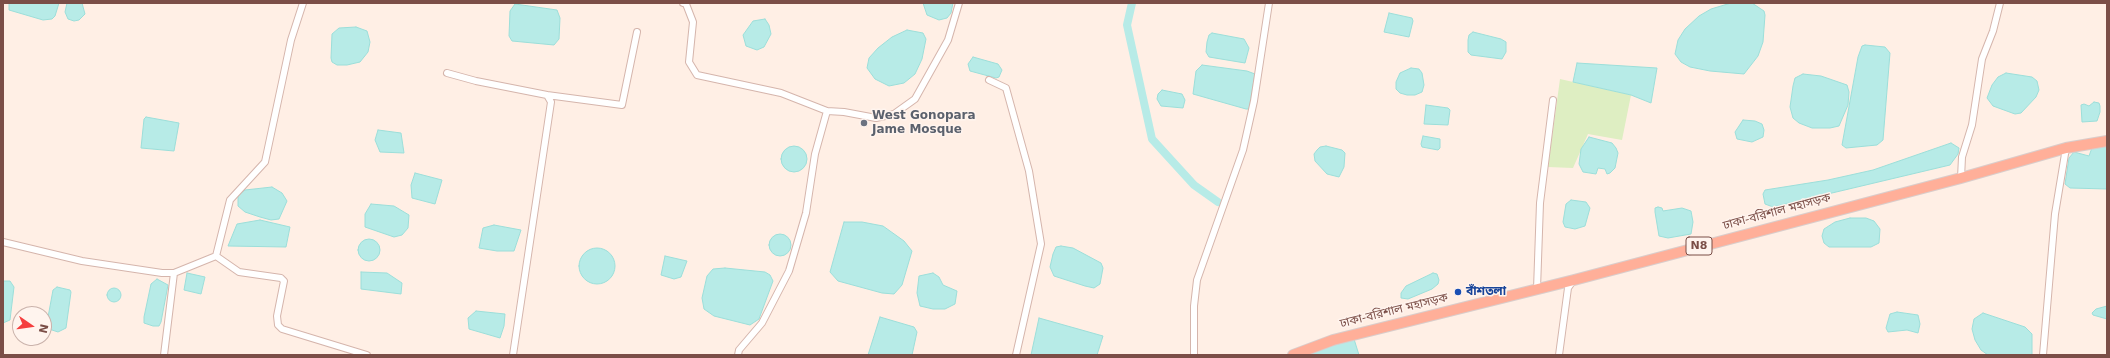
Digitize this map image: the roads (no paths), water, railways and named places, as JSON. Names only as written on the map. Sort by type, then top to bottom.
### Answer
[{"type":"highway","name":"ঢাকা-বরিশাল মহাসড়ক","points":[[1293,355],[1333,340],[1574,280],[1961,178],[2066,148],[2107,141]]},
{"type":"street","points":[[216,256],[230,200],[265,162],[291,40],[303,3]]},
{"type":"street","points":[[683,3],[686,4],[693,22],[689,62],[697,75],[781,93],[827,111],[844,112],[876,118],[894,114],[915,99],[948,40],[959,3]]},
{"type":"street","points":[[1194,355],[1194,306],[1197,280],[1243,150],[1254,100],[1269,3]]},
{"type":"street","points":[[1961,178],[1962,157],[1972,125],[1982,59],[1993,31],[2000,3]]},
{"type":"street","points":[[447,73],[476,81],[547,95],[622,105],[637,32]]},
{"type":"street","points":[[989,80],[1006,88],[1029,171],[1042,244],[1016,355]]},
{"type":"street","points":[[513,355],[551,102],[547,95]]},
{"type":"street","points":[[1537,289],[1540,203],[1553,100]]},
{"type":"street","points":[[738,355],[739,350],[762,323],[788,271],[806,213],[815,154],[827,111]]},
{"type":"street","points":[[2042,355],[2055,214],[2066,148]]},
{"type":"street","points":[[3,242],[129,269],[174,273],[216,256]]},
{"type":"street","points":[[216,256],[240,272],[281,278],[284,281],[277,316],[278,326],[282,330],[367,355]]},
{"type":"street","points":[[164,355],[174,273]]},
{"type":"street","points":[[1559,355],[1568,288],[1574,280]]},
{"type":"water","points":[[9,3],[59,3],[55,16],[52,19],[43,20],[9,10]]},
{"type":"water","points":[[67,3],[82,3],[85,14],[79,20],[74,21],[68,19],[65,12]]},
{"type":"water","points":[[923,3],[953,3],[951,13],[947,18],[939,20],[927,15]]},
{"type":"water","points":[[1731,3],[1752,3],[1764,11],[1765,15],[1763,42],[1758,56],[1744,74],[1710,71],[1690,67],[1681,62],[1675,54],[1678,40],[1685,29],[1699,16],[1711,9]]},
{"type":"water","points":[[515,4],[557,10],[560,18],[559,39],[554,45],[512,41],[509,36],[510,11]]},
{"type":"water","points":[[1389,13],[1412,18],[1413,21],[1409,37],[1384,32]]},
{"type":"water","points":[[765,19],[769,25],[771,34],[764,47],[757,50],[746,46],[743,35],[753,21]]},
{"type":"water","points":[[356,27],[367,31],[370,42],[368,52],[360,62],[347,65],[337,65],[332,62],[331,58],[332,34],[339,28]]},
{"type":"water","points":[[907,30],[923,33],[926,39],[922,59],[915,74],[904,83],[889,86],[875,79],[867,68],[869,58],[878,48],[892,37]]},
{"type":"water","points":[[1473,32],[1501,39],[1506,42],[1506,52],[1502,59],[1471,55],[1468,52],[1468,40],[1469,35]]},
{"type":"water","points":[[1212,33],[1244,39],[1249,48],[1245,63],[1209,57],[1206,52],[1207,42],[1209,35]]},
{"type":"water","points":[[1862,46],[1885,47],[1890,53],[1883,140],[1877,145],[1846,148],[1842,145],[1858,57]]},
{"type":"water","points":[[973,57],[998,64],[1002,70],[999,77],[996,78],[970,71],[968,64]]},
{"type":"water","points":[[1577,63],[1657,68],[1651,103],[1631,95],[1573,82]]},
{"type":"water","points":[[1202,65],[1247,71],[1255,74],[1249,109],[1193,94],[1196,71]]},
{"type":"water","points":[[1411,68],[1419,69],[1422,73],[1424,85],[1422,92],[1415,95],[1400,93],[1396,89],[1396,82],[1400,73]]},
{"type":"water","points":[[2006,73],[2032,77],[2037,81],[2039,90],[2036,97],[2021,113],[2015,114],[1993,106],[1987,98],[1992,85],[1998,77]]},
{"type":"water","points":[[1803,74],[1821,76],[1847,85],[1849,92],[1848,105],[1839,126],[1830,128],[1812,128],[1799,123],[1793,118],[1790,107],[1793,86],[1795,78]]},
{"type":"water","points":[[1162,90],[1182,94],[1185,100],[1183,108],[1161,106],[1157,99],[1158,94]]},
{"type":"water","points":[[2094,102],[2099,103],[2100,106],[2097,121],[2082,122],[2081,105],[2084,104],[2089,106]]},
{"type":"water","points":[[1426,105],[1448,108],[1450,110],[1448,125],[1424,124]]},
{"type":"water","points":[[146,117],[179,123],[174,151],[141,148],[144,119]]},
{"type":"water","points":[[1743,120],[1755,121],[1762,124],[1764,130],[1763,137],[1752,142],[1737,139],[1735,132]]},
{"type":"water","points":[[378,130],[401,133],[404,153],[380,152],[375,140]]},
{"type":"water","points":[[1423,136],[1440,139],[1440,148],[1438,150],[1422,147],[1421,144]]},
{"type":"water","points":[[1589,137],[1612,143],[1616,148],[1618,153],[1615,168],[1610,173],[1607,174],[1605,169],[1598,168],[1596,174],[1583,172],[1579,164],[1581,149]]},
{"type":"water","points":[[1951,143],[1959,148],[1958,154],[1950,165],[1773,207],[1765,204],[1763,194],[1765,190],[1828,180],[1873,170]]},
{"type":"water","points":[[2093,145],[2107,146],[2107,189],[2070,188],[2065,184],[2069,158],[2074,152],[2089,156]]},
{"type":"water","points":[[794,146],[803,150],[807,159],[803,168],[794,172],[785,168],[781,159],[785,150]]},
{"type":"water","points":[[1326,146],[1342,150],[1345,153],[1344,167],[1339,177],[1327,174],[1315,161],[1314,154],[1320,147]]},
{"type":"water","points":[[415,173],[442,180],[435,204],[412,198],[411,185]]},
{"type":"water","points":[[272,187],[282,193],[287,201],[279,219],[271,220],[260,217],[245,212],[238,206],[238,196],[245,190]]},
{"type":"water","points":[[1571,200],[1586,202],[1590,208],[1585,226],[1575,229],[1565,227],[1563,222],[1566,204]]},
{"type":"water","points":[[371,204],[394,206],[409,215],[408,228],[402,235],[394,237],[365,227],[365,214]]},
{"type":"water","points":[[1655,208],[1662,208],[1663,211],[1682,208],[1691,211],[1693,222],[1691,234],[1668,238],[1659,236],[1655,212]]},
{"type":"water","points":[[1850,218],[1866,218],[1874,221],[1880,229],[1879,243],[1871,247],[1829,247],[1824,243],[1822,236],[1824,229],[1835,222]]},
{"type":"water","points":[[260,220],[290,227],[286,247],[228,246],[237,224]]},
{"type":"water","points":[[844,222],[862,222],[883,226],[904,241],[912,251],[902,285],[894,294],[882,293],[838,281],[830,272]]},
{"type":"water","points":[[494,225],[521,230],[514,251],[497,251],[479,248],[483,228]]},
{"type":"water","points":[[780,234],[788,237],[791,245],[788,253],[780,256],[772,253],[769,245],[772,237]]},
{"type":"water","points":[[369,239],[377,242],[380,250],[377,258],[369,261],[361,258],[358,250],[361,242]]},
{"type":"water","points":[[1061,246],[1073,248],[1101,263],[1103,268],[1100,284],[1094,288],[1054,276],[1050,267],[1053,254],[1056,247]]},
{"type":"water","points":[[597,248],[607,251],[612,256],[615,266],[612,276],[607,281],[597,284],[587,281],[582,276],[579,266],[582,256],[587,251]]},
{"type":"water","points":[[665,256],[687,261],[681,277],[674,279],[661,275]]},
{"type":"water","points":[[725,268],[765,272],[770,275],[773,281],[759,319],[750,325],[714,316],[704,309],[702,298],[707,276],[713,269]]},
{"type":"water","points":[[361,272],[387,273],[402,283],[401,294],[361,289]]},
{"type":"water","points":[[187,273],[205,277],[201,294],[184,290]]},
{"type":"water","points":[[933,273],[939,277],[943,285],[957,291],[955,304],[945,309],[933,309],[920,306],[917,293],[919,276]]},
{"type":"water","points":[[1433,273],[1437,274],[1439,280],[1438,284],[1432,289],[1408,299],[1401,298],[1401,293],[1406,286]]},
{"type":"water","points":[[157,279],[168,285],[161,322],[159,326],[153,326],[144,323],[144,317],[151,284]]},
{"type":"water","points":[[3,281],[10,281],[14,287],[10,320],[3,323]]},
{"type":"water","points":[[57,287],[70,290],[71,292],[66,328],[58,332],[52,330],[52,306],[50,306],[53,290]]},
{"type":"water","points":[[111,288],[117,288],[121,292],[121,298],[117,302],[111,302],[107,298],[107,292]]},
{"type":"water","points":[[2107,306],[2107,319],[2093,315],[2092,313],[2096,309]]},
{"type":"water","points":[[476,311],[505,314],[504,326],[500,338],[469,329],[468,318]]},
{"type":"water","points":[[1897,312],[1918,315],[1920,324],[1918,333],[1907,330],[1888,332],[1886,328],[1890,314]]},
{"type":"water","points":[[1983,313],[2025,327],[2032,334],[2032,355],[1988,355],[1981,350],[1975,340],[1972,329],[1974,319]]},
{"type":"water","points":[[880,317],[914,327],[917,332],[912,355],[868,355]]},
{"type":"water","points":[[1039,318],[1103,336],[1097,355],[1031,355]]},
{"type":"water","points":[[1354,339],[1359,355],[1301,355]]},
{"type":"waterway","points":[[1132,3],[1127,25],[1152,139],[1194,185],[1218,202]]},
{"type":"place","name":"West Gonopara Jame Mosque","points":[[864,123]]},
{"type":"place","name":"বাঁশতলা","points":[[1458,292]]}]
